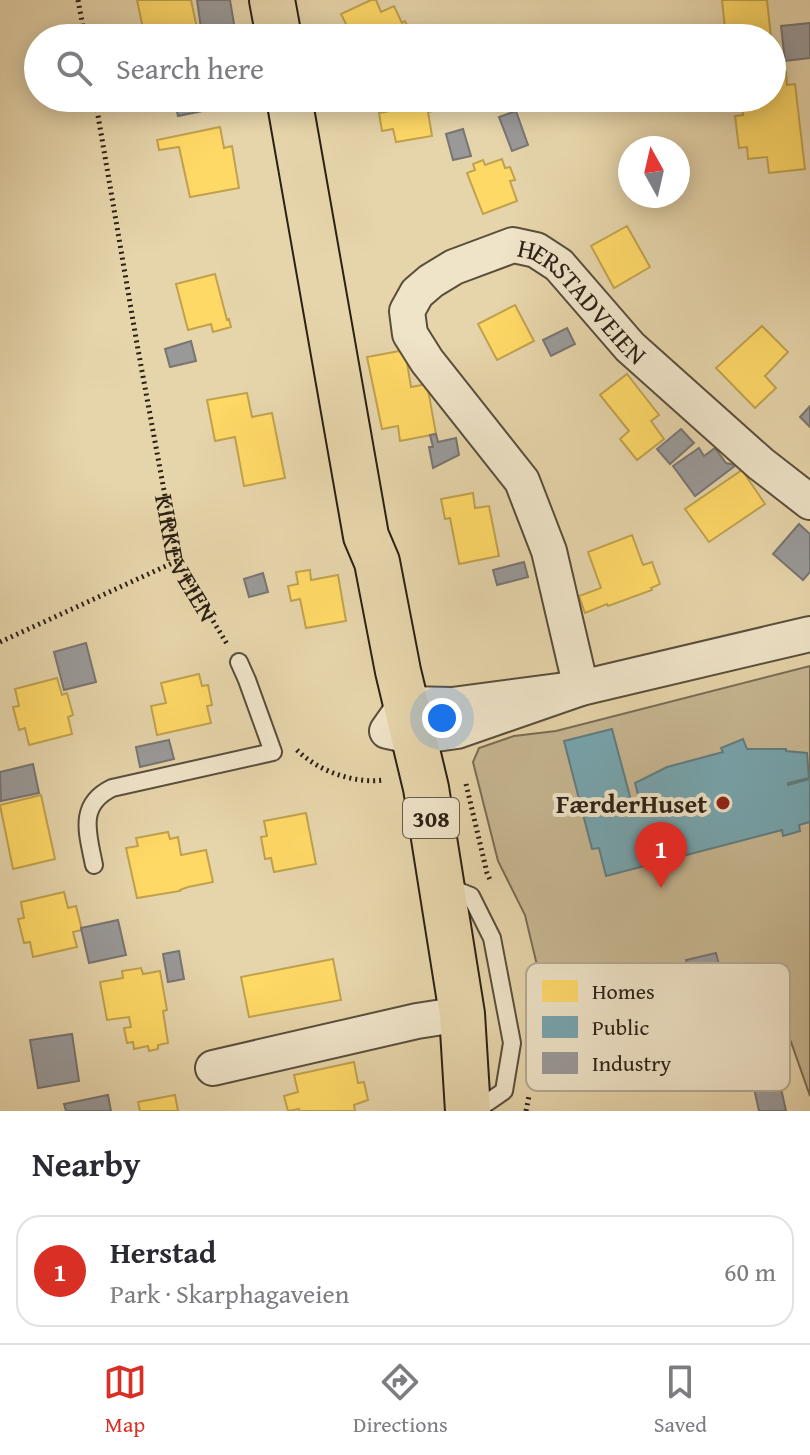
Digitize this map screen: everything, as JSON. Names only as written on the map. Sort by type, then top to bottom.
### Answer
[{"type":"main road","points":[[272,0],[276,24]]},
{"type":"main road","name":"308","points":[[291,112],[366,536],[365,563],[403,724],[426,788],[440,885],[452,1016]]},
{"type":"main road","name":"308","points":[[403,724],[404,826],[452,1016],[470,1109]]},
{"type":"street","name":"HERSTADVEIEN","points":[[581,688],[549,551],[522,481],[427,361],[410,334],[407,311],[417,293],[431,281],[454,267],[513,245],[536,250],[559,265],[630,347],[761,464],[810,502]]},
{"type":"street","points":[[403,724],[457,731],[581,688],[810,634]]},
{"type":"street","points":[[213,1068],[452,1016]]},
{"type":"lane","points":[[94,865],[87,831],[88,815],[93,801],[102,793],[112,788],[273,752],[239,662]]},
{"type":"lane","points":[[440,885],[471,896],[492,938],[512,1043],[504,1091],[470,1109]]},
{"type":"path","points":[[78,0],[82,24]]},
{"type":"path","name":"KIRKEVEIEN","points":[[97,112],[177,561],[239,662]]},
{"type":"path","points":[[0,642],[177,561]]},
{"type":"path","points":[[291,742],[315,765],[345,776],[384,780]]},
{"type":"shaded area","points":[[810,666],[810,1096],[790,1039],[790,963],[536,963],[525,915],[498,861],[473,762],[479,748],[514,736],[556,731]]},
{"type":"building: Homes","points":[[137,0],[191,0],[196,24],[142,24]]},
{"type":"building: Homes","points":[[376,0],[381,12],[394,6],[402,23],[405,21],[406,24],[346,24],[341,14]]},
{"type":"building: Homes","points":[[722,0],[767,0],[770,24],[725,24]]},
{"type":"building: Homes","points":[[786,72],[787,85],[795,84],[805,169],[769,173],[767,157],[748,159],[747,147],[739,148],[735,116],[743,115],[743,112],[786,112]]},
{"type":"building: Homes","points":[[428,112],[432,136],[396,142],[393,129],[382,131],[379,113]]},
{"type":"building: Homes","points":[[220,127],[224,148],[232,146],[239,188],[190,197],[179,147],[159,150],[157,140]]},
{"type":"building: Homes","points":[[502,159],[505,168],[510,167],[515,180],[510,181],[517,201],[483,214],[467,173],[475,170],[473,164],[483,160],[485,165]]},
{"type":"building: Homes","points":[[627,226],[650,267],[614,288],[591,246]]},
{"type":"building: Homes","points":[[215,274],[231,327],[213,332],[211,324],[188,330],[176,284]]},
{"type":"building: Homes","points":[[515,305],[534,341],[497,360],[478,324]]},
{"type":"building: Homes","points":[[762,326],[788,352],[765,376],[776,388],[755,408],[716,368]]},
{"type":"building: Homes","points":[[405,350],[411,387],[427,384],[436,434],[400,441],[398,426],[382,429],[367,357]]},
{"type":"building: Homes","points":[[627,374],[659,415],[651,421],[664,439],[637,460],[620,439],[629,431],[600,395]]},
{"type":"building: Homes","points":[[247,393],[252,417],[272,413],[285,478],[244,486],[235,437],[215,441],[207,400]]},
{"type":"building: Homes","points":[[742,470],[765,504],[709,542],[685,509]]},
{"type":"building: Homes","points":[[473,493],[475,508],[489,506],[499,556],[459,564],[450,518],[445,519],[441,499]]},
{"type":"building: Homes","points":[[632,535],[643,565],[652,562],[660,584],[652,590],[585,613],[579,596],[601,588],[588,552]]},
{"type":"building: Homes","points":[[310,570],[311,580],[338,575],[346,621],[306,628],[300,599],[291,601],[288,586],[298,584],[296,572]]},
{"type":"building: Homes","points":[[199,674],[202,686],[208,685],[212,705],[207,706],[211,723],[157,735],[151,706],[166,703],[161,683]]},
{"type":"building: Homes","points":[[57,678],[62,695],[67,693],[73,715],[68,717],[72,734],[29,745],[25,728],[19,730],[13,707],[19,706],[15,689]]},
{"type":"building: Homes","points":[[41,795],[55,859],[13,869],[0,805]]},
{"type":"building: Homes","points":[[306,813],[316,864],[274,872],[271,858],[265,859],[261,837],[267,836],[264,821]]},
{"type":"building: Homes","points":[[168,832],[170,839],[178,837],[181,855],[206,850],[213,882],[137,898],[126,848],[138,846],[136,838]]},
{"type":"building: Homes","points":[[64,892],[68,908],[76,906],[82,930],[73,932],[77,947],[33,957],[30,942],[24,943],[18,919],[24,918],[21,902]]},
{"type":"building: Homes","points":[[333,959],[341,1000],[249,1017],[241,977]]},
{"type":"building: Homes","points":[[141,968],[143,974],[160,971],[167,1010],[163,1011],[168,1043],[149,1051],[148,1046],[134,1049],[133,1042],[127,1043],[124,1028],[131,1027],[129,1017],[107,1020],[100,982],[123,978],[122,971]]},
{"type":"building: Homes","points":[[354,1062],[358,1083],[364,1082],[368,1100],[354,1105],[355,1111],[288,1111],[284,1096],[298,1092],[294,1075]]},
{"type":"building: Homes","points":[[175,1095],[178,1111],[140,1111],[138,1102]]},
{"type":"building: Public","name":"FærderHuset","points":[[612,729],[632,804],[640,802],[635,783],[667,767],[723,752],[721,748],[743,739],[747,749],[786,749],[807,753],[809,778],[788,785],[810,779],[810,822],[799,825],[800,831],[783,836],[782,830],[606,876],[599,848],[592,849],[564,741]]},
{"type":"building: Industry","points":[[197,0],[230,0],[234,24],[200,24]]},
{"type":"building: Industry","points":[[810,23],[810,58],[786,61],[786,25]]},
{"type":"building: Industry","points":[[177,112],[198,112],[178,116]]},
{"type":"building: Industry","points":[[516,112],[528,145],[512,151],[499,117]]},
{"type":"building: Industry","points":[[463,129],[471,156],[453,160],[446,134]]},
{"type":"building: Industry","points":[[567,328],[575,344],[551,356],[543,340]]},
{"type":"building: Industry","points":[[191,341],[196,361],[170,367],[165,349]]},
{"type":"building: Industry","points":[[810,406],[810,427],[800,417]]},
{"type":"building: Industry","points":[[681,429],[694,443],[670,464],[657,449]]},
{"type":"building: Industry","points":[[436,434],[438,442],[456,438],[459,455],[433,468],[430,435]]},
{"type":"building: Industry","points":[[699,448],[704,456],[715,448],[726,463],[736,465],[695,496],[673,466]]},
{"type":"building: Industry","points":[[799,524],[810,534],[810,572],[803,580],[773,554]]},
{"type":"building: Industry","points":[[524,562],[528,577],[497,585],[493,570]]},
{"type":"building: Industry","points":[[263,573],[268,592],[249,597],[244,579]]},
{"type":"building: Industry","points":[[86,643],[96,682],[64,690],[54,652]]},
{"type":"building: Industry","points":[[169,740],[174,759],[140,767],[136,747]]},
{"type":"building: Industry","points":[[33,764],[39,793],[1,801],[0,772]]},
{"type":"building: Industry","points":[[118,920],[126,955],[89,963],[81,928]]},
{"type":"building: Industry","points":[[179,951],[184,979],[168,982],[163,954]]},
{"type":"building: Industry","points":[[716,953],[719,963],[687,963],[686,960]]},
{"type":"building: Industry","points":[[72,1034],[79,1081],[38,1088],[30,1040]]},
{"type":"building: Industry","points":[[755,1091],[782,1091],[786,1111],[759,1111]]},
{"type":"building: Industry","points":[[108,1095],[111,1111],[66,1111],[64,1104]]},
{"type":"place","name":"FærderHuset","points":[[723,803]]},
{"type":"place","name":"Herstad","points":[[661,888]]}]
